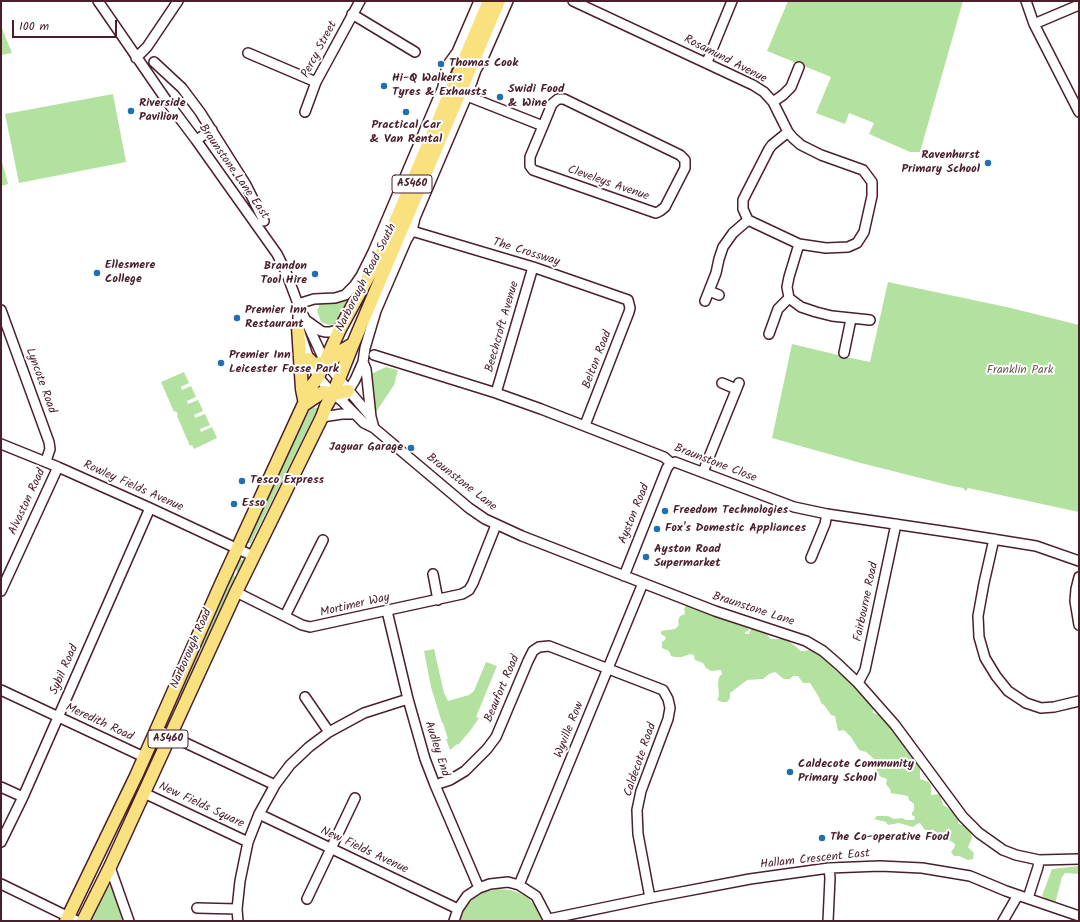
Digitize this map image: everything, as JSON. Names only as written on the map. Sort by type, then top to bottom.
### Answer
[{"type":"main road","name":"Narborough Road South","points":[[318,377],[340,329],[384,248],[489,1]]},
{"type":"main road","name":"Narborough Road South","points":[[341,395],[340,380],[353,344],[499,1]]},
{"type":"main road","points":[[302,323],[302,389],[305,404],[323,392],[341,395]]},
{"type":"main road","points":[[309,359],[316,364],[325,362],[334,358],[341,351],[353,344]]},
{"type":"main road","name":"Narborough Road","points":[[70,920],[221,584],[313,384],[318,377]]},
{"type":"main road","name":"Narborough Road","points":[[83,921],[110,867],[236,592],[326,406],[341,395]]},
{"type":"street","name":"Braunstone Lane East","points":[[98,1],[136,58],[277,254],[288,277],[298,304],[309,359],[318,377],[341,395]]},
{"type":"street","points":[[136,58],[147,47],[178,1]]},
{"type":"street","name":"Percy Street","points":[[305,112],[316,82],[360,1]]},
{"type":"street","name":"Narborough Road South","points":[[298,304],[314,299],[334,298],[345,295],[354,286],[360,276],[373,252],[443,87],[445,73],[457,52],[479,1]]},
{"type":"street","name":"Narborough Road South","points":[[341,395],[355,380],[363,362],[372,322],[407,239],[412,231],[415,218],[467,96],[476,70],[484,56],[508,1]]},
{"type":"street","name":"Rosamund Avenue","points":[[573,1],[707,62],[753,85],[764,92],[773,102],[788,132],[801,145],[821,155],[863,170],[872,182],[872,196],[864,232],[857,243],[848,247],[826,248],[799,244],[748,220]]},
{"type":"street","points":[[707,62],[732,1]]},
{"type":"street","points":[[1026,1],[1034,24],[1075,93],[1079,112]]},
{"type":"street","points":[[1034,24],[1079,6]]},
{"type":"street","points":[[352,14],[415,52]]},
{"type":"street","points":[[248,53],[316,82]]},
{"type":"street","points":[[154,62],[182,88],[212,130],[246,185],[264,221]]},
{"type":"street","points":[[773,102],[791,87],[799,67]]},
{"type":"street","points":[[467,96],[543,126]]},
{"type":"street","name":"Cleveleys Avenue","points":[[558,99],[564,99],[680,155],[685,160],[685,168],[665,207],[660,212],[656,213],[533,170],[530,166],[530,157],[543,126],[552,104],[558,99]]},
{"type":"street","points":[[196,140],[212,130]]},
{"type":"street","points":[[705,301],[716,273],[723,246],[733,233],[748,220],[744,209],[743,200],[769,149],[788,132]]},
{"type":"street","name":"The Crossway","points":[[412,231],[533,267],[624,298],[630,304]]},
{"type":"street","points":[[799,244],[789,277],[788,287],[790,298],[801,307],[816,312],[851,319],[870,320]]},
{"type":"street","name":"Beechcroft Avenue","points":[[496,393],[533,267]]},
{"type":"street","name":"Narborough Road South","points":[[371,303],[387,286]]},
{"type":"street","points":[[708,291],[719,294]]},
{"type":"street","points":[[781,329],[770,329],[778,309],[790,298]]},
{"type":"street","name":"Belton Road","points":[[585,425],[629,312],[630,304]]},
{"type":"street","name":"Lyncote Road","points":[[1,313],[49,442],[50,450],[46,462]]},
{"type":"street","points":[[844,354],[851,319]]},
{"type":"street","name":"Braunstone Lane East","points":[[302,323],[325,362],[340,380]]},
{"type":"street","points":[[302,323],[321,331],[330,332],[340,329]]},
{"type":"street","name":"Braunstone Close","points":[[374,355],[496,393],[585,425],[664,457],[671,463],[675,462],[703,472],[794,507],[827,514],[1036,546],[1079,561]]},
{"type":"street","name":"Narborough Road South","points":[[363,362],[366,370],[371,417]]},
{"type":"street","points":[[703,472],[737,386],[722,383]]},
{"type":"street","points":[[341,395],[371,417],[374,428]]},
{"type":"street","name":"Braunstone Lane","points":[[341,395],[354,414],[364,423],[374,428],[469,508],[496,525],[715,611],[806,641],[823,651],[858,683],[895,726],[963,818],[979,834],[1003,850],[1016,855],[1039,860],[1079,859]]},
{"type":"street","points":[[322,417],[354,414]]},
{"type":"street","name":"Rowley Fields Avenue","points":[[1,444],[58,467],[253,556]]},
{"type":"street","name":"Ayston Road","points":[[624,576],[667,468],[671,463]]},
{"type":"street","name":"Alvaston Road","points":[[2,588],[58,467]]},
{"type":"street","name":"Sybil Road","points":[[1,842],[23,797],[150,508]]},
{"type":"street","points":[[811,558],[825,524],[827,514]]},
{"type":"street","name":"Fairbourne Road","points":[[858,683],[865,670],[896,524]]},
{"type":"street","name":"Mortimer Way","points":[[236,592],[302,625],[310,627],[462,594],[469,590],[496,525]]},
{"type":"street","points":[[994,539],[978,616],[979,637],[985,658],[996,676],[1008,691],[1026,703],[1041,708],[1054,707],[1079,701]]},
{"type":"street","points":[[285,616],[323,540]]},
{"type":"street","points":[[432,574],[438,600]]},
{"type":"street","points":[[1079,577],[1075,602],[1079,625]]},
{"type":"street","name":"Wyville Row","points":[[519,885],[643,583]]},
{"type":"street","name":"Audley End","points":[[388,611],[408,699],[425,759],[479,888]]},
{"type":"street","name":"Beaufort Road","points":[[435,785],[450,780],[465,771],[487,749],[496,737],[533,651],[539,647],[549,646],[608,668]]},
{"type":"street","name":"Caldecote Road","points":[[608,668],[663,690],[668,699],[670,708],[668,719],[641,791],[637,810],[638,834],[650,898]]},
{"type":"street","name":"Meredith Road","points":[[1,690],[144,757]]},
{"type":"street","points":[[305,697],[329,732]]},
{"type":"street","points":[[238,921],[237,909],[240,881],[248,842],[259,814],[275,785],[290,765],[309,747],[329,732],[364,713],[408,699]]},
{"type":"street","points":[[156,729],[275,785]]},
{"type":"street","points":[[1,787],[23,797]]},
{"type":"street","name":"New Fields Square","points":[[144,793],[248,842]]},
{"type":"street","points":[[307,899],[355,798]]},
{"type":"street","name":"New Fields Avenue","points":[[259,814],[458,909]]},
{"type":"street","points":[[1004,921],[1023,896],[1038,867],[1039,860]]},
{"type":"street","name":"Hallam Crescent East","points":[[454,921],[458,909],[467,896],[479,888],[490,884],[508,882],[519,885],[536,896],[549,920],[650,898],[750,879],[829,868],[880,866],[922,868],[970,876],[1079,916]]},
{"type":"street","points":[[110,867],[129,921]]},
{"type":"street","points":[[828,921],[829,868]]},
{"type":"street","points":[[1,884],[70,920]]},
{"type":"street","points":[[198,908],[237,909]]},
{"type":"green space","points":[[788,1],[963,1],[920,152],[910,152],[869,134],[874,123],[849,113],[845,124],[816,113],[831,77],[767,51]]},
{"type":"green space","points":[[1,26],[12,53],[1,55]]},
{"type":"green space","points":[[113,94],[126,162],[19,183],[5,114]]},
{"type":"green space","points":[[1,158],[8,184],[1,186]]},
{"type":"green space","name":"Franklin Park","points":[[888,282],[1011,308],[1079,325],[1079,512],[968,488],[966,491],[963,488],[857,462],[772,438],[792,344],[838,355],[842,359],[846,357],[870,362]]},
{"type":"green space","points":[[352,296],[336,323],[329,325],[321,322],[317,310],[319,307],[318,303],[346,301]]},
{"type":"green space","points":[[386,367],[398,370],[394,385],[376,412],[371,374]]},
{"type":"green space","points":[[184,372],[189,383],[181,387],[182,390],[191,386],[196,397],[187,401],[188,404],[198,400],[203,411],[194,415],[195,418],[205,414],[210,425],[200,429],[201,432],[212,427],[217,438],[194,449],[192,445],[190,446],[177,416],[178,415],[176,411],[174,412],[161,382]]},
{"type":"green space","points":[[311,407],[318,408],[251,543],[248,543],[247,541]]},
{"type":"green space","points":[[239,559],[243,560],[244,564],[239,575],[235,567]]},
{"type":"green space","points":[[233,572],[236,580],[200,652],[171,721],[167,721],[167,720]]},
{"type":"green space","points":[[690,603],[694,608],[701,611],[734,621],[746,627],[749,629],[745,632],[745,634],[749,634],[751,629],[755,627],[765,630],[770,639],[785,639],[801,651],[806,651],[813,648],[832,665],[836,671],[854,683],[873,706],[873,713],[881,715],[904,741],[905,749],[910,753],[920,768],[920,779],[929,782],[931,786],[931,795],[940,794],[943,805],[956,813],[959,817],[958,823],[965,825],[970,829],[972,838],[968,847],[974,853],[973,859],[968,860],[959,856],[954,856],[951,852],[955,844],[947,840],[949,834],[945,832],[939,834],[932,829],[931,831],[925,830],[920,823],[913,827],[899,823],[888,825],[886,822],[874,819],[877,816],[888,816],[894,819],[902,818],[906,820],[914,820],[915,817],[912,813],[914,810],[914,804],[909,800],[908,796],[891,793],[886,784],[887,779],[881,777],[876,772],[878,764],[866,752],[859,750],[851,737],[844,730],[838,731],[835,716],[831,715],[821,703],[810,683],[803,683],[798,676],[793,676],[790,679],[784,679],[775,672],[769,674],[763,679],[747,680],[730,693],[730,698],[727,702],[717,700],[719,696],[719,677],[722,674],[721,670],[711,671],[706,668],[703,663],[695,660],[694,655],[690,654],[682,657],[675,657],[671,656],[669,651],[662,648],[662,642],[666,637],[661,634],[661,631],[675,629],[679,625],[678,621],[680,616],[685,614],[684,608]]},
{"type":"green space","points":[[434,649],[444,693],[448,701],[469,695],[474,691],[486,662],[497,666],[476,717],[479,718],[458,745],[457,744],[450,750],[446,739],[448,739],[431,687],[424,651]]},
{"type":"green space","points":[[1079,866],[1079,874],[1065,873],[1062,877],[1055,904],[1042,896],[1052,869]]},
{"type":"green space","points":[[113,885],[124,921],[91,921],[108,886]]},
{"type":"green space","points":[[497,889],[517,892],[528,898],[537,908],[542,921],[460,921],[464,910],[473,899],[484,892]]},
{"type":"place","name":"Thomas Cook","points":[[441,64]]},
{"type":"place","name":"Hi-Q Walkers Tyres & Exhausts","points":[[384,86]]},
{"type":"place","name":"Swidi Food & Wine","points":[[500,97]]},
{"type":"place","name":"Riverside Pavilion","points":[[131,111]]},
{"type":"place","name":"Practical Car & Van Rental","points":[[406,112]]},
{"type":"place","name":"Ravenhurst Primary School","points":[[988,163]]},
{"type":"place","name":"Ellesmere College","points":[[97,273]]},
{"type":"place","name":"Brandon Tool Hire","points":[[315,274]]},
{"type":"place","name":"Premier Inn Restaurant","points":[[237,318]]},
{"type":"place","name":"Premier Inn Leicester Fosse Park","points":[[221,363]]},
{"type":"place","name":"Jaguar Garage","points":[[411,448]]},
{"type":"place","name":"Tesco Express","points":[[242,481]]},
{"type":"place","name":"Esso","points":[[234,504]]},
{"type":"place","name":"Freedom Technologies","points":[[665,511]]},
{"type":"place","name":"Fox's Domestic Appliances","points":[[657,529]]},
{"type":"place","name":"Ayston Road Supermarket","points":[[646,557]]},
{"type":"place","name":"Caldecote Community Primary School","points":[[790,772]]},
{"type":"place","name":"The Co-operative Food","points":[[822,838]]}]
